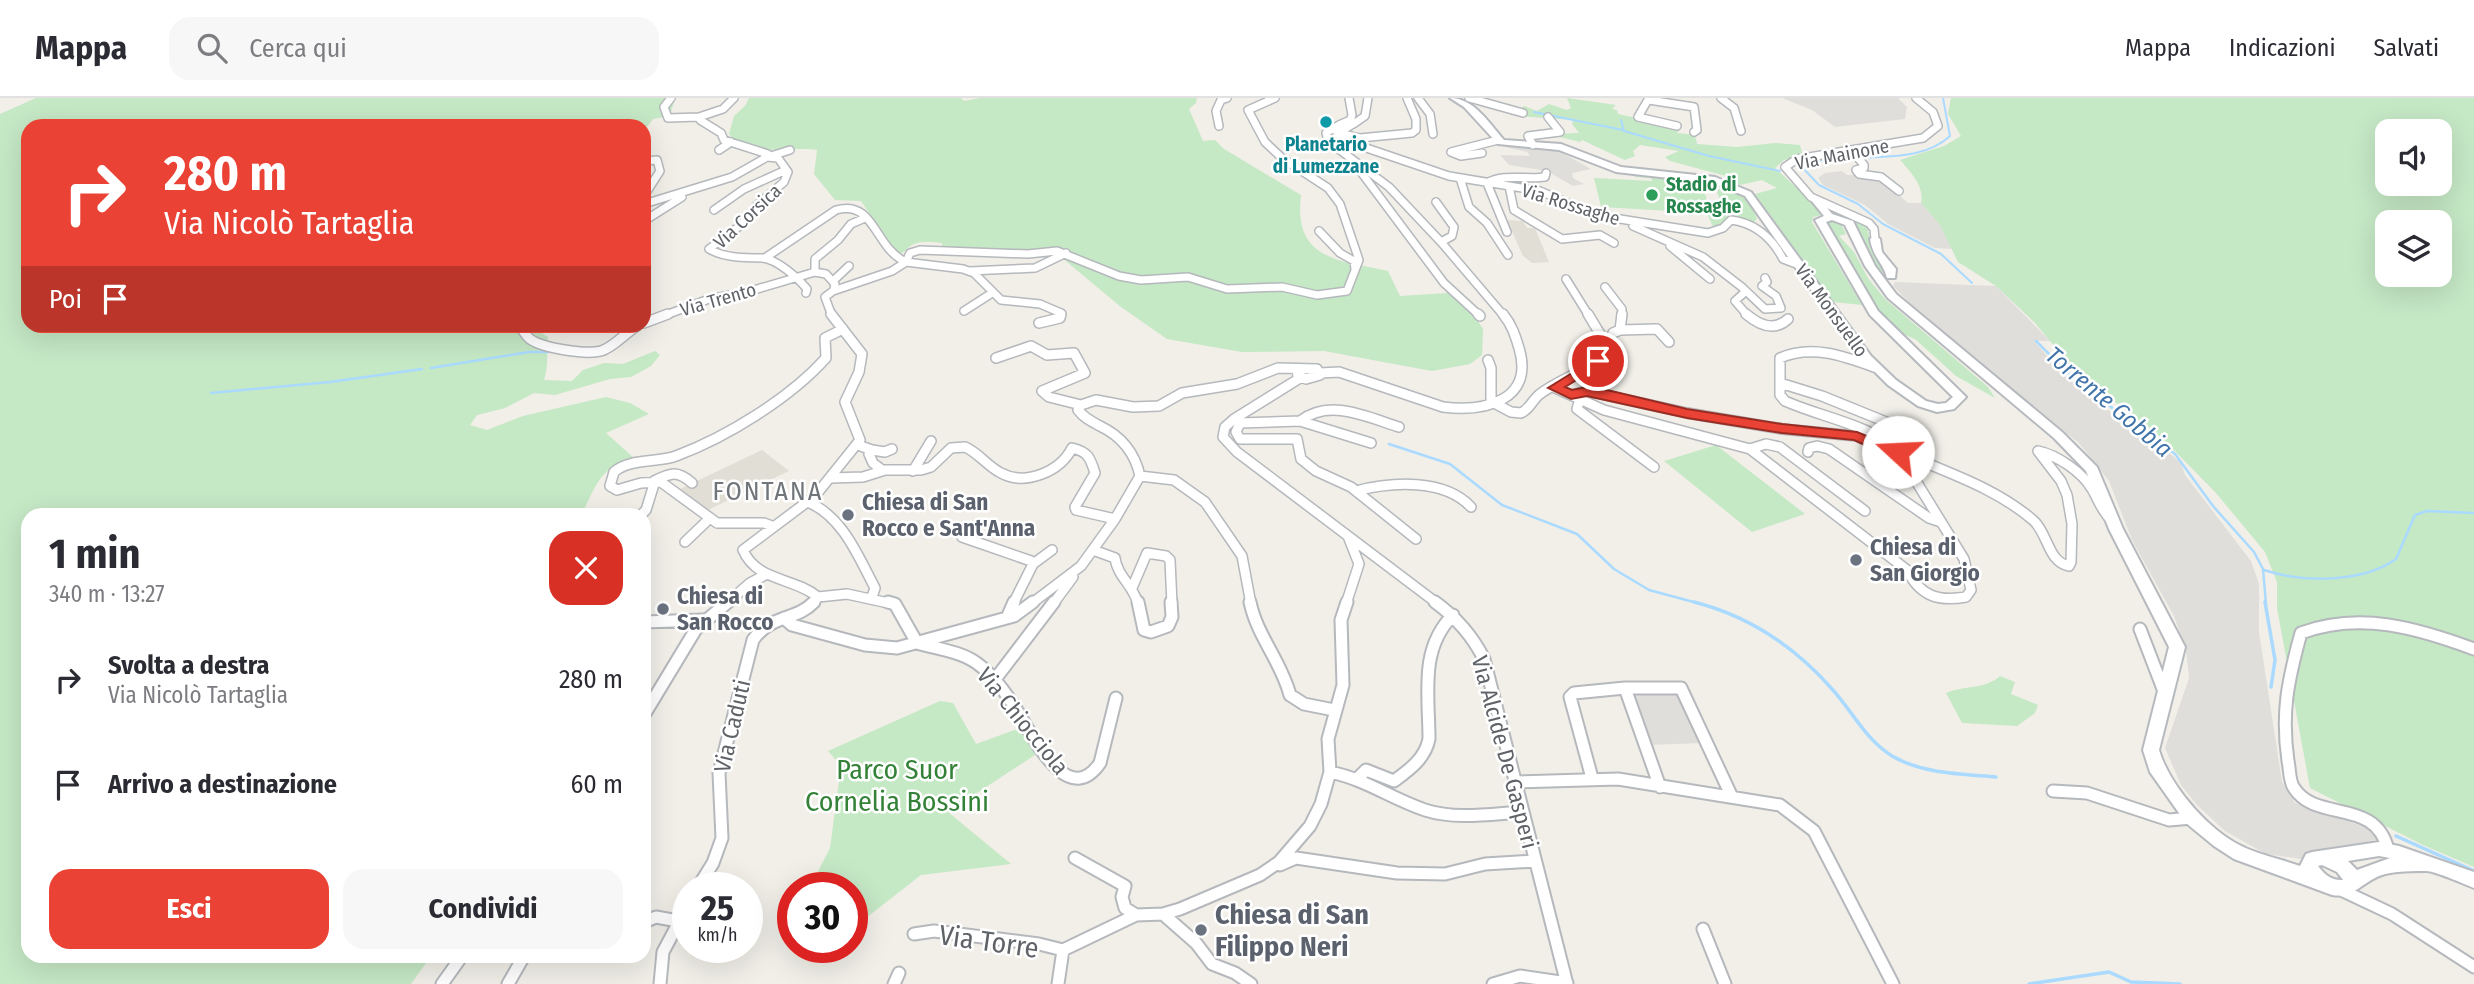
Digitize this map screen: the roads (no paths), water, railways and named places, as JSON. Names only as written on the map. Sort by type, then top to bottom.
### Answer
[{"type":"main road","points":[[1454,98],[1470,108],[1497,140]]},
{"type":"main road","name":"Via Monsuello","points":[[1497,140],[1513,145],[1561,147],[1619,170],[1704,178],[1736,187],[1756,202],[1859,350],[1874,366],[1911,398],[1926,405],[1944,407],[1959,400],[1954,391],[1874,313],[1820,220],[1833,217],[1849,223],[1879,275]]},
{"type":"main road","points":[[1816,200],[1915,316],[2084,460],[2100,486],[2114,522],[2175,638],[2177,655],[2151,750],[2156,767],[2192,818],[2240,855],[2349,872],[2338,885]]},
{"type":"main road","points":[[1875,239],[1877,253],[1891,269],[1879,275]]},
{"type":"main road","points":[[2375,868],[2377,863],[2387,856],[2388,850]]},
{"type":"main road","points":[[2310,864],[2354,851],[2388,850],[2474,880]]},
{"type":"main road","points":[[2310,864],[2338,885]]},
{"type":"main road","points":[[2338,885],[2386,865],[2429,865]]},
{"type":"street","points":[[671,98],[664,107],[668,118],[699,117],[726,108],[734,98]]},
{"type":"street","points":[[1219,126],[1216,111],[1222,100],[1227,98]]},
{"type":"street","points":[[833,285],[899,270],[914,251],[953,251],[1066,253],[1081,262],[1130,279],[1188,277],[1227,289],[1282,287],[1330,296],[1347,291],[1359,267],[1359,260],[1350,245],[1349,225],[1335,195],[1274,152],[1257,134],[1248,110],[1275,98]]},
{"type":"street","points":[[1347,125],[1352,115],[1349,98]]},
{"type":"street","points":[[996,358],[1031,346],[1047,355],[1074,353],[1085,373],[1042,391],[1049,397],[1081,405],[1096,400],[1133,407],[1159,406],[1182,393],[1237,384],[1278,368],[1312,379],[1320,373],[1339,373],[1443,407],[1461,409],[1496,404],[1513,391],[1523,374],[1520,348],[1511,324],[1441,242],[1389,187],[1326,138],[1329,132],[1365,116],[1368,98]]},
{"type":"street","points":[[1347,125],[1360,138],[1412,133],[1416,130],[1416,120],[1407,98]]},
{"type":"street","points":[[1418,98],[1434,121],[1433,134]]},
{"type":"street","points":[[1469,98],[1523,113]]},
{"type":"street","points":[[1721,98],[1734,108],[1741,131]]},
{"type":"street","name":"Via Mainone","points":[[1875,239],[1870,223],[1816,200],[1785,170],[1786,165],[1797,159],[1856,155],[1917,140],[1935,131],[1938,126],[1933,112],[1916,98]]},
{"type":"street","points":[[1677,126],[1637,115],[1649,99],[1694,107],[1697,130],[1694,132]]},
{"type":"street","name":"Via Corsica","points":[[699,117],[704,124],[721,133],[724,140],[762,150],[769,157],[778,158],[788,172],[784,182],[757,205],[741,225],[709,249],[711,251],[751,260],[765,258],[804,232],[838,203],[849,202]]},
{"type":"street","points":[[1533,145],[1528,138],[1530,135],[1560,132],[1548,117]]},
{"type":"street","name":"Via Rossaghe","points":[[1347,125],[1336,137],[1341,141],[1460,178],[1540,191],[1595,215],[1708,233],[1723,228],[1731,220],[1739,219],[1776,243],[1783,259],[1799,265]]},
{"type":"street","points":[[1482,153],[1461,156],[1451,152],[1497,140]]},
{"type":"street","points":[[719,150],[731,142]]},
{"type":"street","name":"Via Corsica","points":[[651,202],[733,177],[769,157],[790,150]]},
{"type":"street","points":[[1856,155],[1864,168],[1856,170],[1859,174],[1881,177],[1899,191]]},
{"type":"street","points":[[651,160],[657,160],[660,171],[651,185]]},
{"type":"street","points":[[1360,165],[1358,168],[1371,189],[1444,283],[1480,316]]},
{"type":"street","name":"Via Corsica","points":[[714,210],[744,189],[786,170]]},
{"type":"street","points":[[1487,183],[1498,178],[1538,179],[1545,177],[1546,173]]},
{"type":"street","points":[[1460,178],[1469,207],[1487,223],[1508,256]]},
{"type":"street","name":"Via Rossaghe","points":[[1487,183],[1507,232]]},
{"type":"street","points":[[1509,186],[1514,209],[1562,239],[1600,235],[1614,243]]},
{"type":"street","points":[[651,216],[690,191]]},
{"type":"street","points":[[1436,202],[1450,216],[1455,227],[1452,236],[1441,242]]},
{"type":"street","points":[[833,209],[857,208],[894,258],[906,262],[969,271],[1035,268],[1066,253]]},
{"type":"street","points":[[833,285],[822,271],[814,272],[815,259],[838,240],[851,224],[866,218]]},
{"type":"street","points":[[1616,219],[1703,257],[1765,309],[1781,308],[1776,296],[1762,286],[1767,282],[1765,278]]},
{"type":"street","points":[[1319,231],[1340,253],[1354,261],[1356,269]]},
{"type":"street","points":[[1665,240],[1710,279]]},
{"type":"street","name":"Via Corsica","points":[[765,258],[802,283],[808,293],[825,297]]},
{"type":"street","points":[[849,266],[825,297],[826,307],[862,352],[863,362],[845,402],[845,409],[860,434],[858,444],[808,502],[743,550],[744,555],[765,575],[813,590],[818,597],[837,592],[872,597],[895,604],[917,643]]},
{"type":"street","points":[[969,271],[989,285],[992,293],[1001,300],[1040,304],[1061,313],[1060,318],[1039,323]]},
{"type":"street","name":"Via Trento","points":[[651,320],[709,299],[747,292],[793,276],[814,272]]},
{"type":"street","points":[[1566,279],[1609,349]]},
{"type":"street","points":[[1605,287],[1622,309],[1620,330]]},
{"type":"street","points":[[1745,290],[1735,301],[1746,315],[1767,326],[1776,327],[1783,325],[1788,319]]},
{"type":"street","points":[[964,311],[992,293]]},
{"type":"street","points":[[692,483],[674,472],[654,481],[614,489],[610,486],[614,472],[630,464],[677,455],[772,404],[810,377],[826,358],[825,338],[843,329]]},
{"type":"street","points":[[1488,360],[1491,368],[1491,399],[1511,412],[1521,413],[1527,410],[1537,396],[1590,368],[1609,349],[1613,333],[1620,330],[1657,330],[1669,342]]},
{"type":"street","points":[[526,333],[531,340],[540,343],[587,353],[606,349],[623,333]]},
{"type":"street","points":[[1837,355],[1859,350]]},
{"type":"street","points":[[1555,388],[1604,410],[1750,449],[1907,570],[1914,586],[1920,592],[1929,597],[1966,597],[1971,590],[1964,559],[1899,455],[1888,442],[1785,401],[1780,395],[1778,363],[1786,353],[1798,351],[1837,355],[1874,366]]},
{"type":"street","points":[[1299,374],[1237,421],[1236,432],[1240,439],[1297,439],[1301,459],[1316,471],[1356,491],[1416,539]]},
{"type":"street","points":[[1780,383],[1822,396],[1891,424]]},
{"type":"street","points":[[1575,397],[1587,391],[1687,413],[1782,429],[1857,436],[1899,455],[1914,458],[2006,502],[2040,527],[2058,563],[2065,567],[2071,565],[2072,528],[2066,491],[2050,467],[2037,454],[2040,451],[2055,456],[2090,485],[2101,510],[2114,522]]},
{"type":"street","points":[[1575,397],[1577,409],[1654,467]]},
{"type":"street","points":[[993,682],[1069,584],[1115,519],[1140,476],[1135,459],[1120,437],[1085,418],[1079,410],[1081,405]]},
{"type":"street","points":[[1300,421],[1327,408],[1399,427]]},
{"type":"street","points":[[1237,421],[1300,421],[1371,443]]},
{"type":"street","name":"Via Alcide De Gasperi","points":[[1237,421],[1224,427],[1226,442],[1453,615],[1474,639],[1484,659],[1567,983]]},
{"type":"street","points":[[913,471],[931,441]]},
{"type":"street","points":[[858,444],[885,452],[892,449]]},
{"type":"street","points":[[1750,449],[1766,444],[1780,447],[1865,511]]},
{"type":"street","points":[[830,478],[864,477],[882,470],[913,471],[929,468],[953,447],[958,446],[974,451],[1002,475],[1018,480],[1056,468],[1066,461],[1072,448],[1077,448],[1090,456],[1095,473],[1075,507],[1076,510],[1115,519]]},
{"type":"street","points":[[1808,452],[1809,448],[1817,446],[1829,449],[1918,511],[1941,522]]},
{"type":"street","points":[[872,450],[869,454],[873,463],[882,470]]},
{"type":"street","points":[[1140,476],[1174,480],[1205,502],[1242,556],[1254,622],[1284,673],[1290,695],[1304,704],[1334,710]]},
{"type":"street","points":[[647,508],[654,481]]},
{"type":"street","points":[[654,481],[679,493],[709,519],[724,524],[764,523],[772,526]]},
{"type":"street","points":[[1356,491],[1375,487],[1434,488],[1457,495],[1471,507]]},
{"type":"street","points":[[808,502],[819,504],[847,535],[875,588],[872,597]]},
{"type":"street","points":[[685,542],[709,519]]},
{"type":"street","points":[[1058,984],[1063,950],[1130,918],[1167,918],[1180,908],[1266,871],[1279,862],[1317,814],[1330,772],[1328,739],[1343,685],[1341,620],[1359,564],[1348,536]]},
{"type":"street","points":[[961,537],[1031,561],[1033,564]]},
{"type":"street","points":[[1007,618],[1033,564],[1052,550]]},
{"type":"street","points":[[1093,550],[1115,558],[1115,567],[1138,599],[1144,630],[1151,632],[1168,626],[1171,617],[1170,560],[1166,556],[1147,553],[1132,589]]},
{"type":"street","points":[[1359,564],[1379,559]]},
{"type":"street","points":[[783,618],[792,625],[865,645],[897,648],[1007,618],[1024,610],[1077,570]]},
{"type":"street","points":[[651,704],[703,620],[765,575]]},
{"type":"street","name":"Via Caduti","points":[[706,872],[721,846],[723,819],[719,773],[753,640],[762,627],[808,608],[818,597]]},
{"type":"street","points":[[1359,777],[1366,770],[1394,781],[1414,765],[1428,744],[1427,653],[1443,623],[1453,615]]},
{"type":"street","points":[[651,622],[703,620]]},
{"type":"street","points":[[2388,850],[2384,833],[2367,820],[2305,799],[2292,786],[2282,712],[2288,675],[2301,633],[2316,625],[2341,622],[2390,624],[2430,633],[2474,649]]},
{"type":"street","points":[[2140,629],[2148,645],[2157,681],[2165,694]]},
{"type":"street","name":"Via Chiocciola","points":[[917,643],[974,661],[1016,708],[1045,754],[1067,778],[1076,781],[1086,778],[1096,769],[1103,757],[1116,698]]},
{"type":"street","points":[[1592,778],[1570,697],[1574,693],[1677,686],[1681,688],[1731,796]]},
{"type":"street","points":[[1625,688],[1660,787]]},
{"type":"street","points":[[1330,772],[1359,777],[1421,808],[1442,814],[1522,812]]},
{"type":"street","points":[[1516,782],[1618,779],[1780,805],[1814,831],[1893,984]]},
{"type":"street","points":[[2053,791],[2087,793],[2169,820],[2192,818]]},
{"type":"street","points":[[1075,858],[1084,865],[1121,881],[1125,886],[1122,897],[1130,918]]},
{"type":"street","name":"Via Alcide De Gasperi","points":[[1266,871],[1296,858],[1397,873],[1445,874],[1485,864],[1535,861]]},
{"type":"street","points":[[2338,885],[2474,967]]},
{"type":"street","points":[[651,919],[656,917],[672,920]]},
{"type":"street","points":[[1167,918],[1196,943],[1212,964],[1235,973],[1251,984]]},
{"type":"street","points":[[1703,929],[1725,984]]},
{"type":"street","points":[[660,984],[658,968],[661,953],[672,932]]},
{"type":"street","name":"Via Torre","points":[[914,933],[934,932],[1040,944],[1063,950]]},
{"type":"street","points":[[442,984],[457,963]]},
{"type":"street","points":[[508,984],[520,963]]},
{"type":"street","points":[[1493,984],[1506,976],[1527,975],[1567,983]]},
{"type":"waterway","name":"Torrente Gobbia","points":[[1861,158],[1919,152],[1941,143],[1950,136],[1943,98]]},
{"type":"waterway","points":[[1534,112],[1623,130]]},
{"type":"waterway","points":[[1621,120],[1624,131],[1709,156],[1780,171]]},
{"type":"waterway","name":"Torrente Gobbia","points":[[1854,158],[1809,161],[1800,165],[1819,185],[1858,204],[1883,224],[1941,254],[1972,283]]},
{"type":"waterway","name":"Torrente Gobbia","points":[[2036,341],[2077,382],[2175,454],[2213,506],[2254,552],[2263,569],[2266,604]]},
{"type":"waterway","points":[[431,368],[529,352],[548,352]]},
{"type":"waterway","points":[[211,393],[330,382],[422,369]]},
{"type":"waterway","points":[[1389,444],[1450,464],[1502,505],[1577,534],[1614,569],[1649,590],[1698,603]]},
{"type":"waterway","points":[[2264,570],[2314,579],[2367,573],[2396,559],[2415,515],[2427,511],[2474,513]]},
{"type":"waterway","name":"Torrente Gobbia","points":[[2265,602],[2275,660],[2271,687]]},
{"type":"waterway","points":[[1698,603],[1752,624],[1786,646],[1817,673],[1867,733],[1892,756],[1929,770],[1996,777]]},
{"type":"waterway","name":"Torrente Gobbia","points":[[2396,836],[2474,871]]},
{"type":"waterway","points":[[2029,984],[2109,972],[2131,982],[2180,984]]},
{"type":"place","name":"Planetario di Lumezzane","points":[[1326,122]]},
{"type":"place","name":"Stadio di Rossaghe","points":[[1652,195]]},
{"type":"place","name":"Chiesa di San Rocco e Sant'Anna","points":[[848,515]]},
{"type":"place","name":"Chiesa di San Giorgio","points":[[1856,560]]},
{"type":"place","name":"Chiesa di San Rocco","points":[[663,609]]},
{"type":"place","name":"Chiesa di San Filippo Neri","points":[[1201,930]]},
{"type":"district","name":"FONTANA","points":[[768,491]]},
{"type":"park label","name":"Parco Suor Cornelia Bossini","points":[[897,785]]}]
